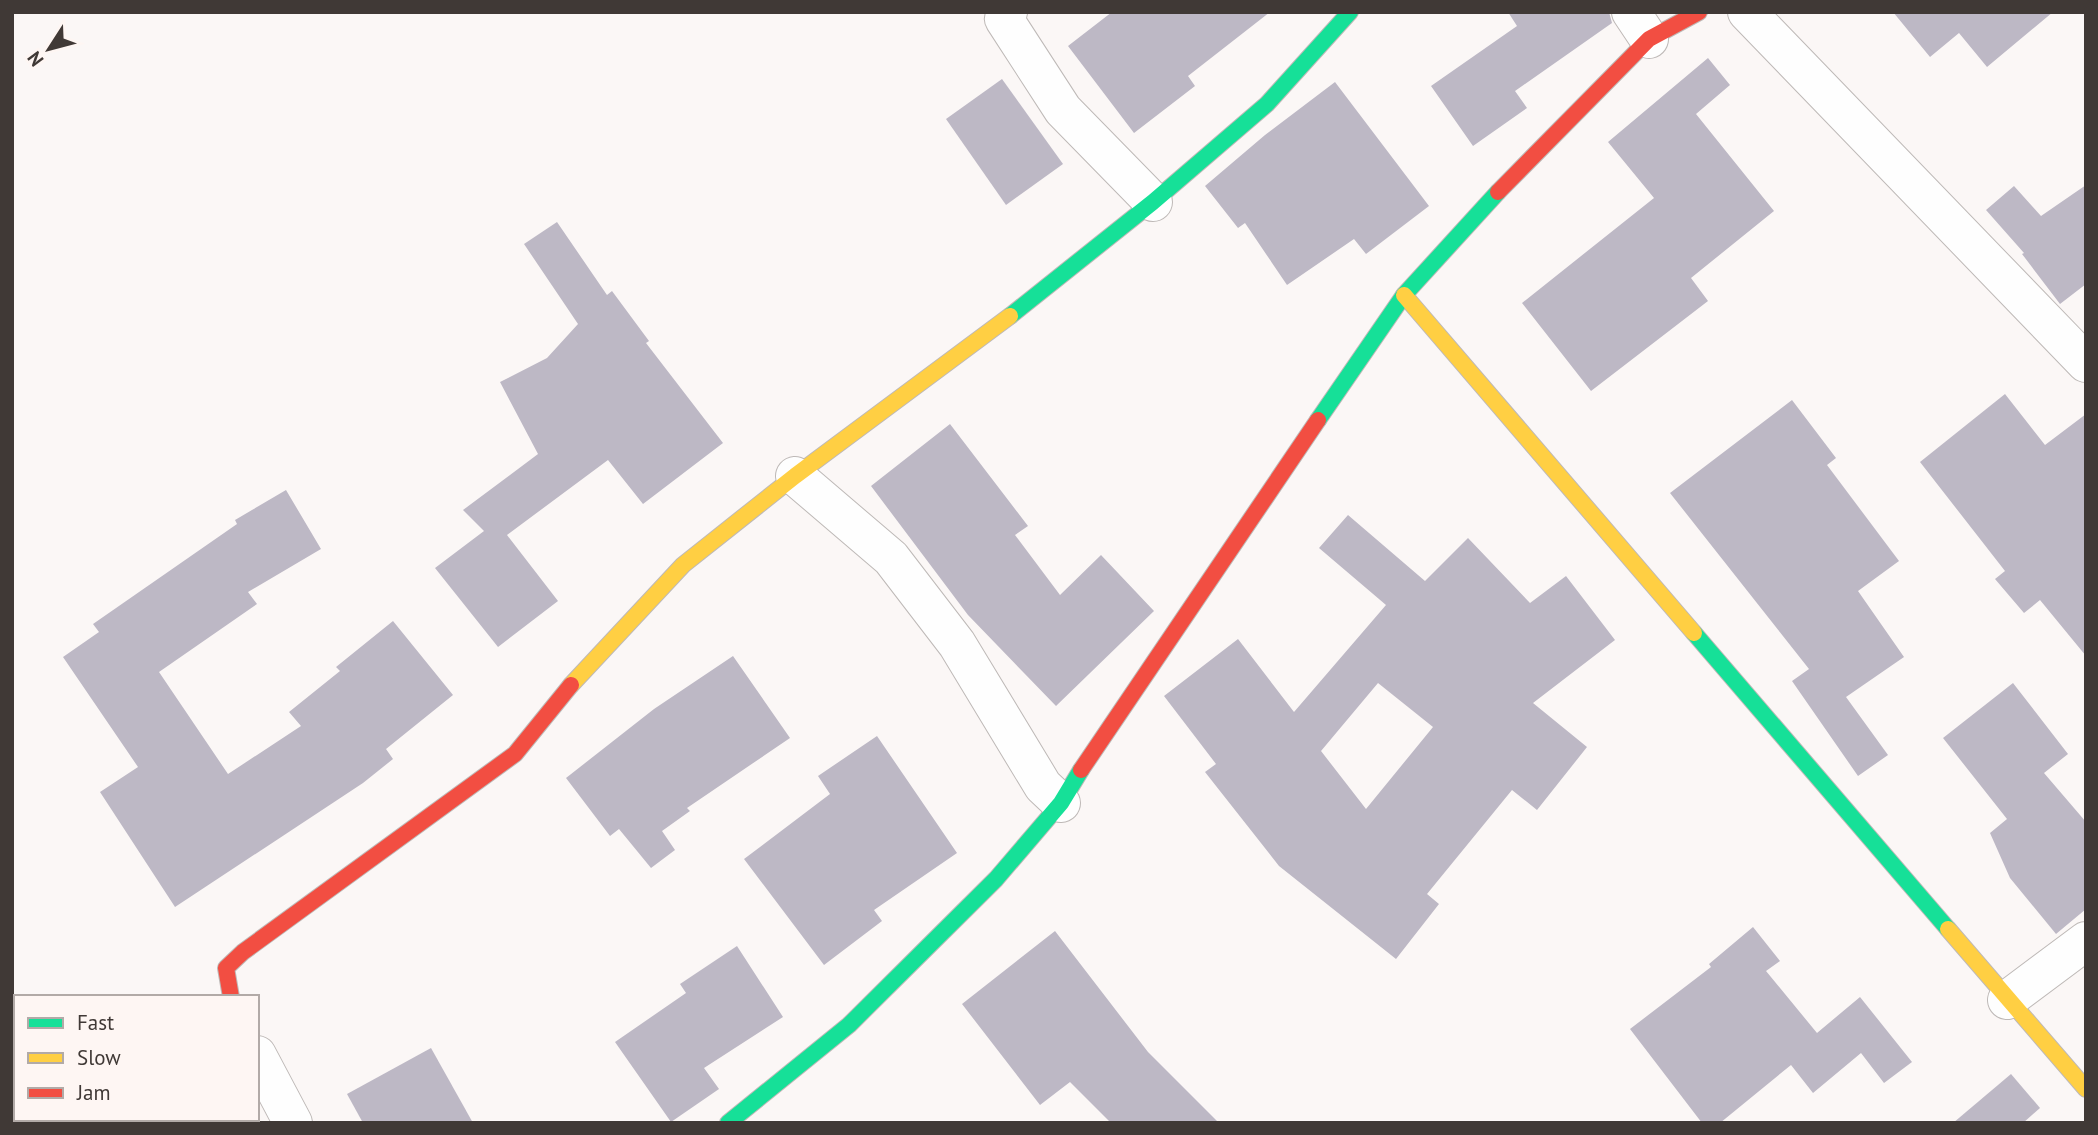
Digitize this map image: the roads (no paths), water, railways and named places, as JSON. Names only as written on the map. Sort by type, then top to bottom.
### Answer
[{"type":"street","points":[[1008,12],[1004,19],[1063,110],[1153,202]]},
{"type":"street","points":[[231,995],[226,968],[243,952],[515,754],[587,666],[683,565],[795,476],[985,336],[1153,202],[1267,104],[1350,12]]},
{"type":"street","points":[[728,1123],[849,1025],[996,879],[1062,803],[1101,738],[1404,295],[1524,164],[1640,26],[1699,12]]},
{"type":"street","points":[[1747,12],[2086,363]]},
{"type":"street","points":[[1404,295],[2086,1089]]},
{"type":"street","points":[[795,476],[891,558],[957,644],[1043,786],[1062,803]]},
{"type":"street","points":[[2007,1000],[2086,941]]},
{"type":"street","points":[[259,1059],[293,1123]]}]
